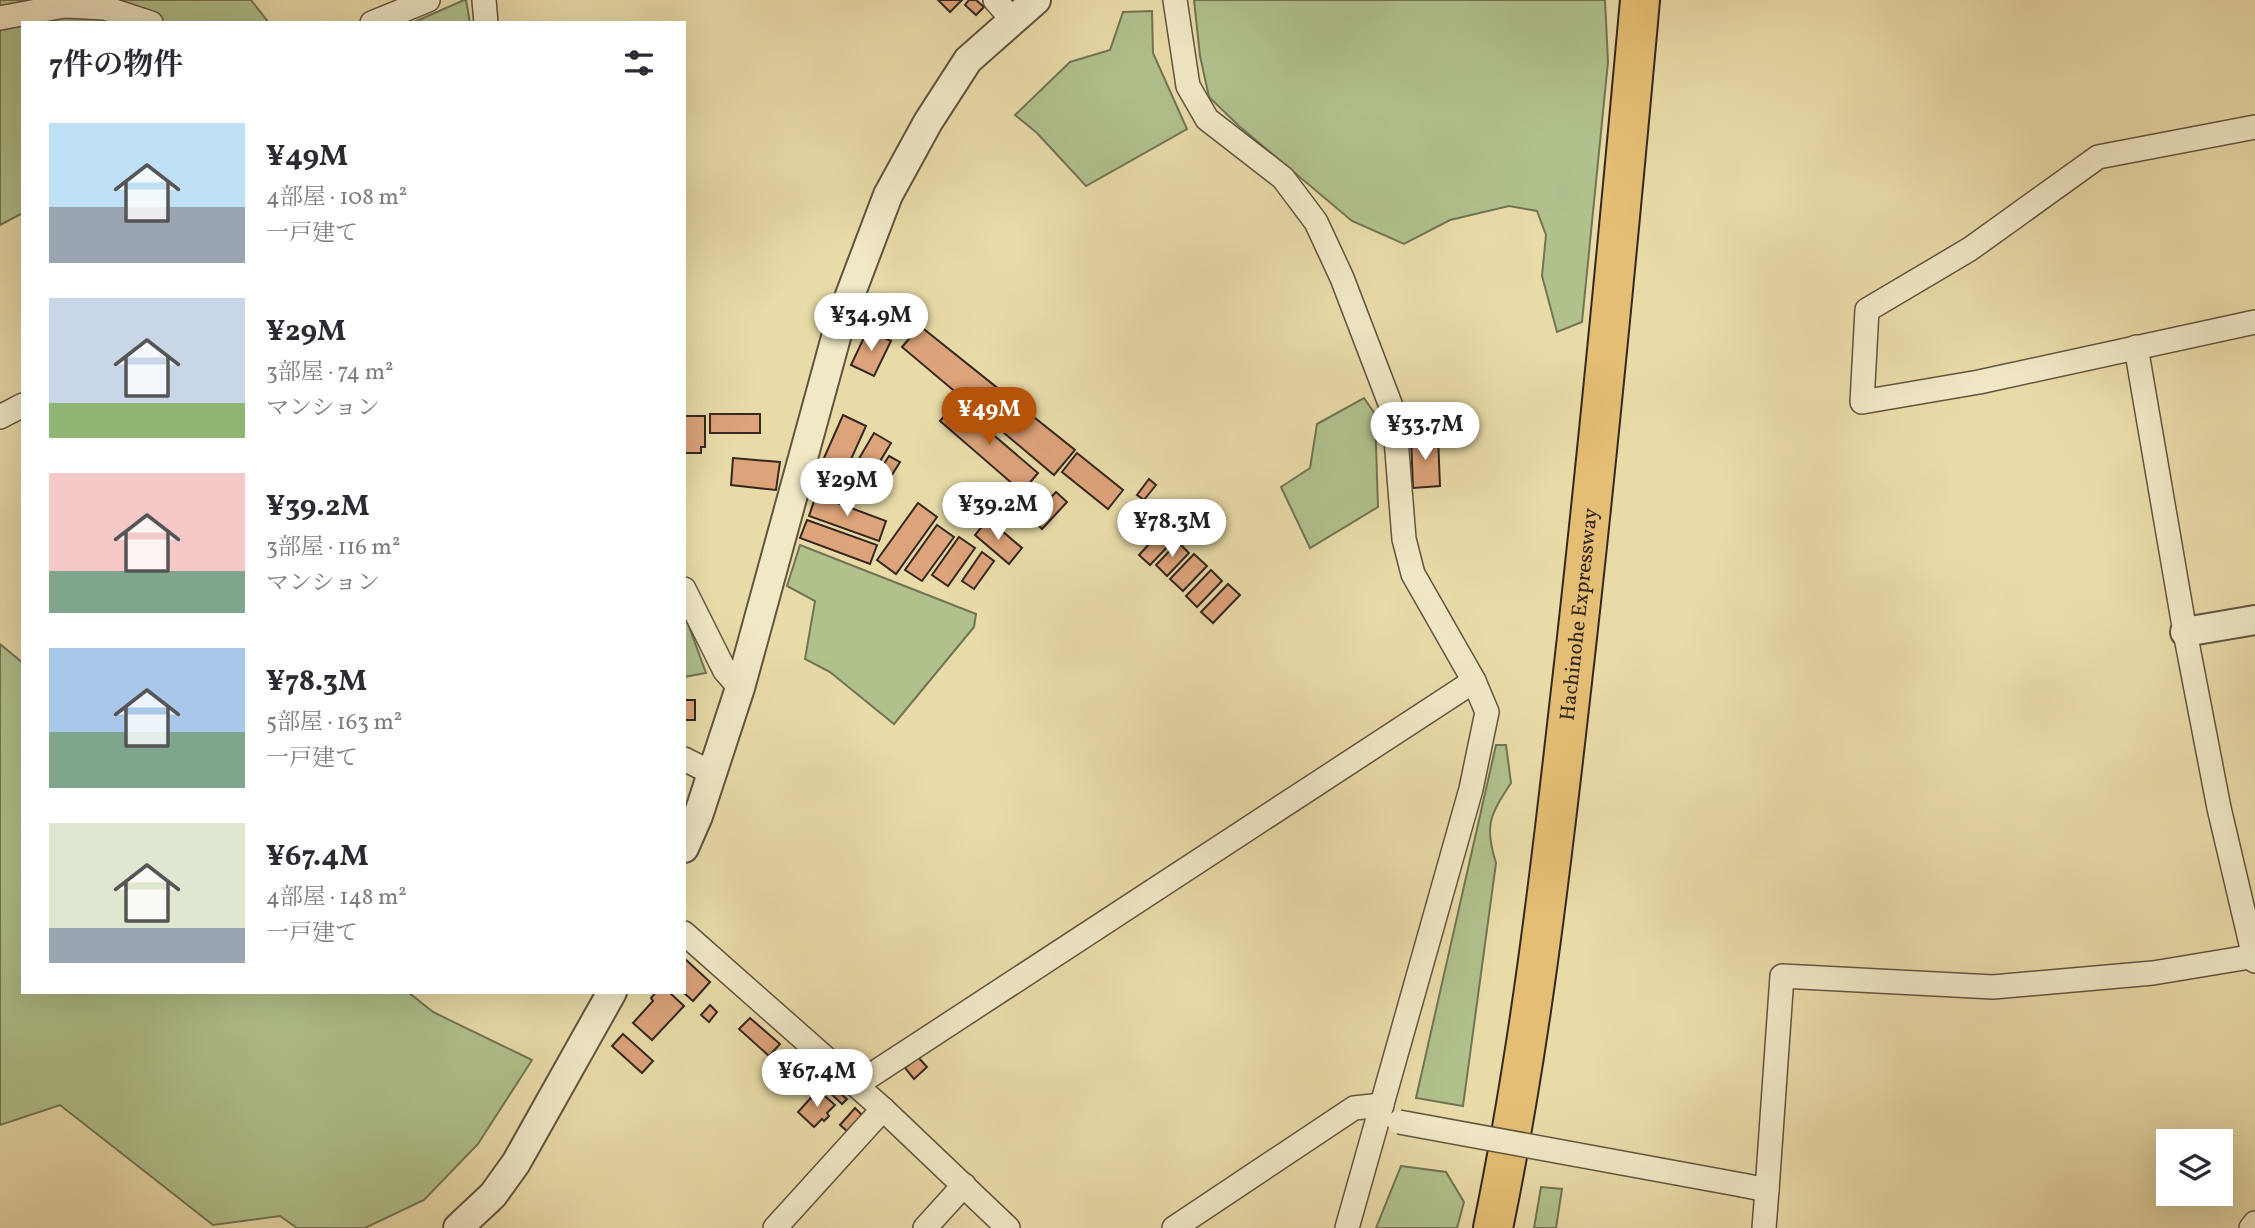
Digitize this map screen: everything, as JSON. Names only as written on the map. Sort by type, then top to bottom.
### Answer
[{"type":"highway","name":"Hachinohe Expressway","points":[[1493,1228],[1507,1163],[1551,869],[1594,493],[1640,0]]},
{"type":"street","points":[[377,21],[428,0]]},
{"type":"street","points":[[484,0],[486,21]]},
{"type":"street","points":[[686,843],[740,688],[841,319],[888,195],[928,122],[1004,10],[1036,0]]},
{"type":"street","points":[[1175,0],[1188,86],[1207,119],[1283,178],[1316,222],[1342,278],[1394,414],[1404,539],[1413,574],[1475,681],[1487,712],[1471,789],[1386,1115],[1347,1228]]},
{"type":"street","points":[[0,18],[64,6],[105,8],[145,21]]},
{"type":"street","points":[[2255,127],[2098,157],[1970,249],[1867,310],[1862,402],[1979,382],[2255,322]]},
{"type":"street","points":[[1764,1228],[1782,976],[1993,987],[2153,973],[2254,958],[2219,808],[2185,632],[2136,347]]},
{"type":"street","points":[[0,417],[21,406]]},
{"type":"street","points":[[686,593],[725,670],[740,688]]},
{"type":"street","points":[[2185,632],[2255,620]]},
{"type":"street","points":[[856,1085],[1475,681]]},
{"type":"street","points":[[686,760],[712,773]]},
{"type":"street","points":[[686,935],[883,1109],[1008,1228]]},
{"type":"street","points":[[458,1228],[493,1195],[516,1163],[611,994]]},
{"type":"street","points":[[1174,1228],[1354,1108],[1767,1190]]},
{"type":"street","points":[[775,1228],[883,1109]]},
{"type":"street","points":[[925,1228],[964,1185]]},
{"type":"street","points":[[2251,1228],[2255,1223]]},
{"type":"green space","points":[[0,0],[251,0],[267,21],[21,21],[21,214],[0,225]]},
{"type":"green space","points":[[464,0],[466,0],[470,21],[417,21]]},
{"type":"green space","points":[[1194,0],[1605,0],[1608,62],[1582,322],[1557,332],[1542,276],[1546,235],[1537,211],[1509,206],[1450,220],[1404,244],[1352,221],[1239,126],[1209,97],[1200,56]]},
{"type":"green space","points":[[1152,11],[1153,53],[1187,129],[1086,186],[1037,133],[1015,115],[1070,62],[1110,50],[1123,12]]},
{"type":"green space","points":[[1364,398],[1375,414],[1378,507],[1310,548],[1281,487],[1310,468],[1317,424]]},
{"type":"green space","points":[[800,545],[976,614],[974,627],[894,724],[830,672],[805,659],[815,601],[787,586]]},
{"type":"green space","points":[[686,618],[706,673],[686,677]]},
{"type":"green space","points":[[0,644],[21,661],[21,994],[410,994],[433,1012],[532,1060],[478,1144],[424,1200],[365,1228],[297,1228],[280,1216],[213,1225],[60,1105],[0,1125]]},
{"type":"green space","points":[[1496,745],[1506,745],[1511,783],[1491,821],[1490,839],[1496,863],[1463,1106],[1416,1098]]},
{"type":"green space","points":[[1401,1166],[1446,1172],[1464,1202],[1457,1228],[1376,1228]]},
{"type":"green space","points":[[1541,1187],[1562,1189],[1556,1228],[1534,1228]]},
{"type":"building","points":[[938,0],[962,0],[950,12]]},
{"type":"building","points":[[969,0],[976,0],[984,7],[976,15],[965,5]]},
{"type":"building","points":[[920,326],[1075,450],[1054,475],[902,347]]},
{"type":"building","points":[[868,329],[891,341],[874,376],[851,365]]},
{"type":"building","points":[[956,403],[1038,473],[1022,492],[940,421]]},
{"type":"building","points":[[710,414],[760,414],[760,433],[710,433]]},
{"type":"building","points":[[843,415],[866,426],[839,486],[816,476]]},
{"type":"building","points":[[686,416],[705,416],[705,447],[701,447],[701,453],[686,453]]},
{"type":"building","points":[[874,433],[891,443],[859,496],[843,486]]},
{"type":"building","points":[[1438,437],[1440,486],[1413,488],[1411,438]]},
{"type":"building","points":[[1077,453],[1123,490],[1108,509],[1062,472]]},
{"type":"building","points":[[889,456],[900,462],[878,497],[867,490]]},
{"type":"building","points":[[733,458],[780,462],[776,490],[731,485]]},
{"type":"building","points":[[1149,479],[1156,485],[1144,500],[1137,495]]},
{"type":"building","points":[[1056,492],[1067,502],[1042,529],[1031,518]]},
{"type":"building","points":[[816,495],[886,521],[879,541],[809,516]]},
{"type":"building","points":[[918,503],[937,517],[896,574],[877,560]]},
{"type":"building","points":[[988,519],[1022,548],[1009,564],[975,535]]},
{"type":"building","points":[[807,520],[877,545],[870,564],[800,538]]},
{"type":"building","points":[[937,525],[954,537],[922,581],[905,570]]},
{"type":"building","points":[[1164,528],[1175,539],[1150,565],[1139,555]]},
{"type":"building","points":[[959,537],[975,548],[948,586],[932,575]]},
{"type":"building","points":[[1178,542],[1189,553],[1167,576],[1156,565]]},
{"type":"building","points":[[982,552],[994,561],[974,589],[962,581]]},
{"type":"building","points":[[1194,554],[1207,566],[1183,591],[1170,579]]},
{"type":"building","points":[[1211,570],[1222,581],[1197,607],[1186,596]]},
{"type":"building","points":[[1228,584],[1240,595],[1213,623],[1201,612]]},
{"type":"building","points":[[686,700],[695,700],[695,720],[686,720]]},
{"type":"building","points":[[686,960],[710,982],[693,1001],[685,994]]},
{"type":"building","points":[[654,994],[671,994],[684,1006],[652,1040],[633,1023],[653,1001],[651,998]]},
{"type":"building","points":[[710,1005],[717,1012],[709,1022],[701,1015]]},
{"type":"building","points":[[750,1018],[780,1044],[769,1056],[739,1029]]},
{"type":"building","points":[[623,1034],[653,1061],[642,1073],[612,1046]]},
{"type":"building","points":[[918,1057],[927,1067],[914,1079],[905,1068]]},
{"type":"building","points":[[829,1084],[847,1099],[842,1104],[825,1088]]},
{"type":"building","points":[[818,1090],[835,1105],[827,1113],[829,1116],[814,1127],[798,1112]]},
{"type":"building","points":[[855,1108],[862,1115],[847,1131],[840,1125]]}]
